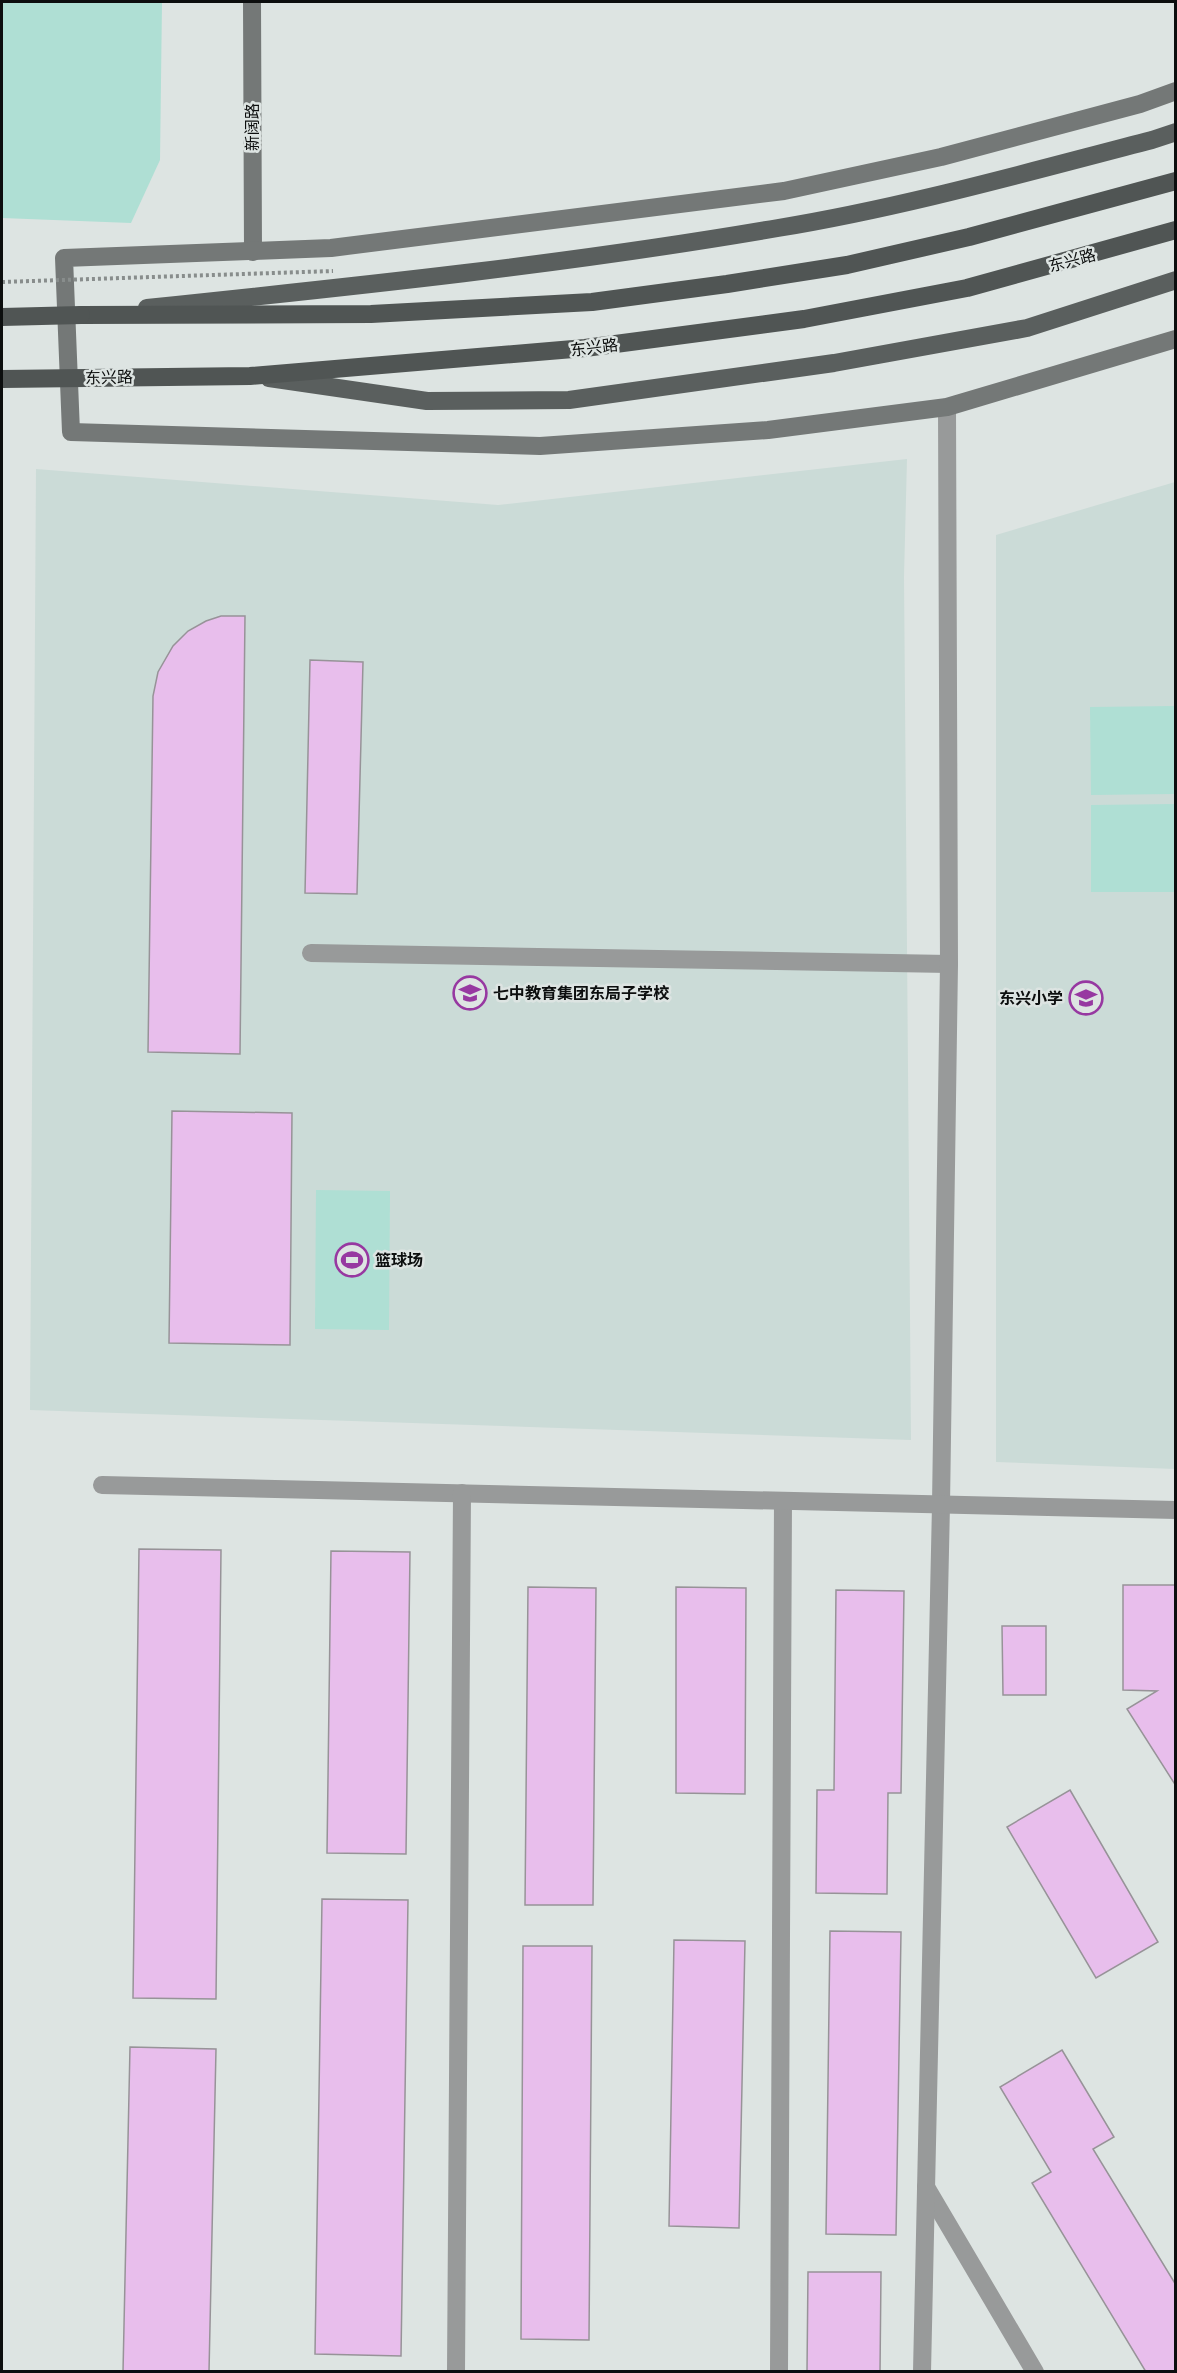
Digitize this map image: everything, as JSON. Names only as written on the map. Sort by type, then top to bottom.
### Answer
[{"type":"highway","points":[[2,317],[371,314],[592,302],[847,265],[969,237],[1176,181]]},
{"type":"highway","name":"东兴路","points":[[2,379],[250,376],[585,348],[804,319],[967,288],[1176,230]]},
{"type":"main road","name":"新阔路","points":[[252,2],[253,252]]},
{"type":"main road","points":[[1176,91],[1140,104],[941,157],[783,191],[331,248],[63,258],[70,432],[540,446],[768,430],[947,407],[1176,339]]},
{"type":"main road","points":[[81,315],[377,285],[778,228],[910,202],[1176,132]]},
{"type":"main road","points":[[250,376],[427,401],[569,400],[834,363],[1027,328],[1176,280]]},
{"type":"street","points":[[922,2372],[941,1505],[949,964],[947,407]]},
{"type":"street","points":[[311,953],[949,964]]},
{"type":"street","points":[[102,1485],[1176,1510]]},
{"type":"street","points":[[456,2372],[462,1493]]},
{"type":"street","points":[[779,2372],[783,1501]]},
{"type":"street","points":[[926,2187],[1035,2372]]},
{"type":"path","points":[[2,282],[333,271]]},
{"type":"shaded area","name":"七中教育集团东局子学校","points":[[907,459],[904,577],[911,1440],[30,1410],[36,469],[498,505]]},
{"type":"shaded area","name":"东兴小学","points":[[1175,482],[1175,1469],[996,1462],[996,535]]},
{"type":"green space","points":[[2,2],[162,2],[160,160],[131,223],[2,218]]},
{"type":"green space","points":[[1175,706],[1175,794],[1091,795],[1090,707]]},
{"type":"green space","points":[[1175,804],[1175,892],[1091,892],[1091,805]]},
{"type":"green space","name":"篮球场","points":[[316,1190],[390,1191],[389,1330],[315,1329]]},
{"type":"building","points":[[221,616],[245,616],[240,1054],[148,1052],[153,696],[158,672],[173,646],[188,631]]},
{"type":"building","points":[[310,660],[363,662],[357,894],[305,893]]},
{"type":"building","points":[[172,1111],[292,1113],[290,1345],[169,1343]]},
{"type":"building","points":[[139,1549],[221,1550],[216,1999],[133,1998]]},
{"type":"building","points":[[331,1551],[410,1552],[406,1854],[327,1853]]},
{"type":"building","points":[[1123,1585],[1176,1585],[1176,1786],[1127,1709],[1157,1691],[1123,1690]]},
{"type":"building","points":[[528,1587],[596,1588],[593,1905],[525,1905]]},
{"type":"building","points":[[676,1587],[746,1588],[745,1794],[676,1793]]},
{"type":"building","points":[[836,1590],[904,1591],[901,1793],[888,1793],[887,1894],[816,1893],[817,1790],[834,1790]]},
{"type":"building","points":[[1002,1626],[1046,1626],[1046,1695],[1003,1695]]},
{"type":"building","points":[[1070,1790],[1158,1942],[1096,1978],[1007,1827]]},
{"type":"building","points":[[322,1899],[408,1900],[401,2356],[315,2354]]},
{"type":"building","points":[[830,1931],[901,1932],[896,2235],[826,2234]]},
{"type":"building","points":[[674,1940],[745,1941],[739,2228],[669,2226]]},
{"type":"building","points":[[523,1946],[592,1946],[589,2340],[521,2339]]},
{"type":"building","points":[[130,2047],[216,2049],[209,2372],[123,2372]]},
{"type":"building","points":[[1062,2050],[1114,2137],[1093,2149],[1176,2285],[1176,2372],[1146,2372],[1032,2183],[1051,2172],[1000,2087]]},
{"type":"building","points":[[808,2272],[881,2272],[880,2372],[807,2372]]},
{"type":"place","name":"七中教育集团东局子学校","points":[[470,993]]},
{"type":"place","name":"东兴小学","points":[[1086,998]]},
{"type":"place","name":"篮球场","points":[[352,1260]]}]
